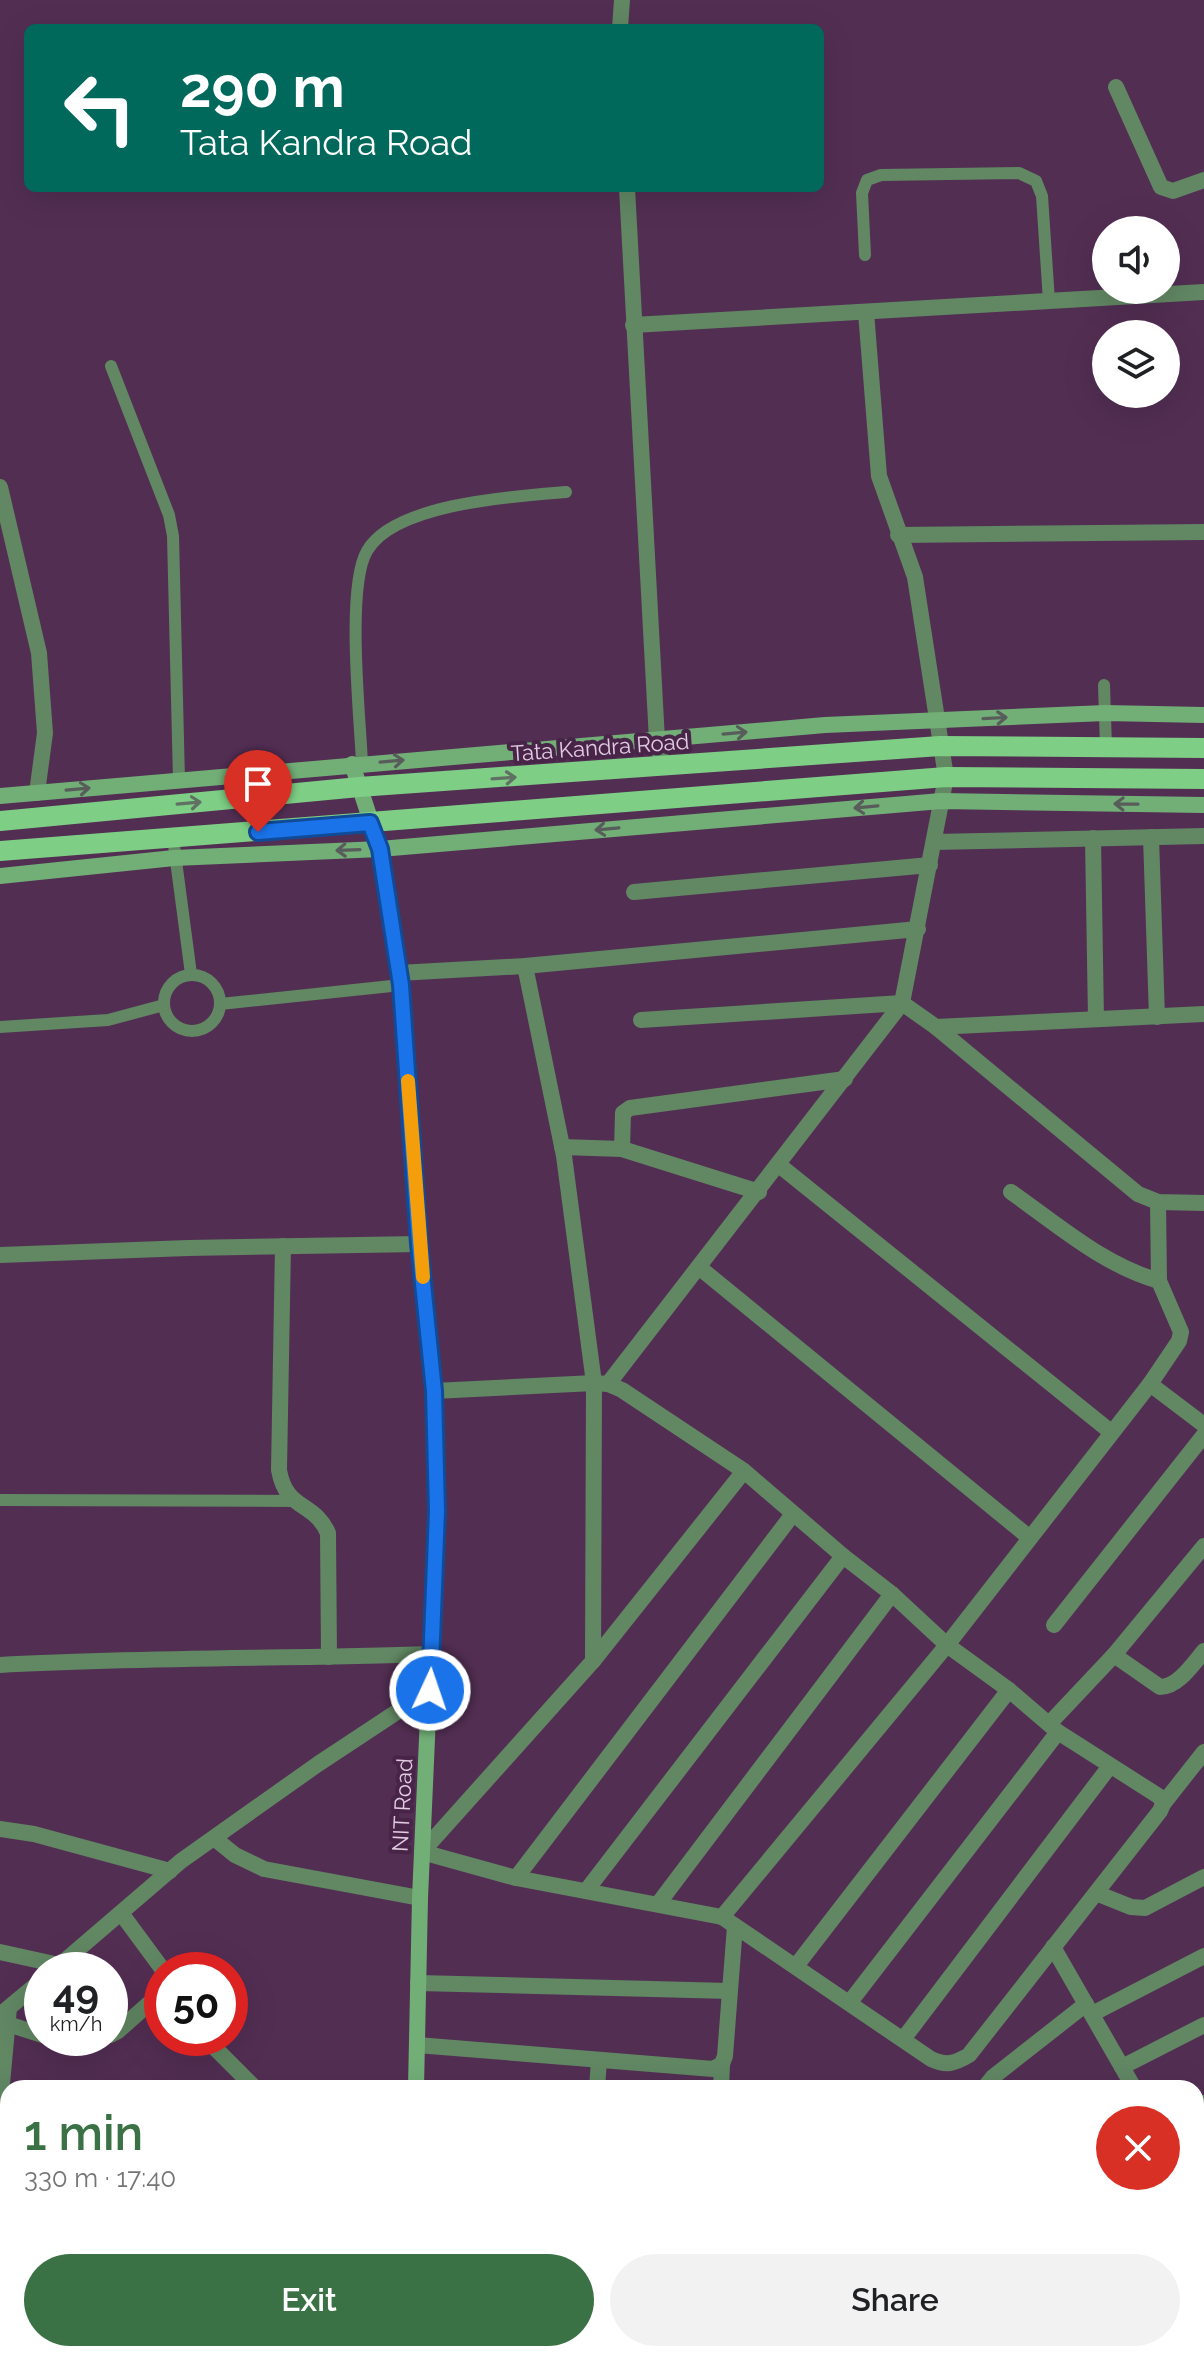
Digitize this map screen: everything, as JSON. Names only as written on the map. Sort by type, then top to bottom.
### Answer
[{"type":"main road","name":"Tata Kandra Road","points":[[0,821],[359,787],[940,746],[1204,748]]},
{"type":"main road","points":[[0,851],[174,848],[370,823],[946,777],[1204,779]]},
{"type":"street","points":[[620,24],[622,0]]},
{"type":"street","points":[[1116,87],[1161,187],[1173,191],[1204,180]]},
{"type":"street","points":[[627,192],[657,740],[663,767]]},
{"type":"street","points":[[633,325],[1204,292]]},
{"type":"street","points":[[601,1383],[700,1268],[902,1003],[946,777],[915,577],[879,476],[866,312]]},
{"type":"street","points":[[0,487],[39,653],[45,733],[37,793]]},
{"type":"street","points":[[898,535],[1204,532]]},
{"type":"street","points":[[0,796],[825,725],[1104,713],[1204,715]]},
{"type":"street","points":[[825,725],[826,754]]},
{"type":"street","name":"NIT Road","points":[[357,764],[359,787],[380,849],[400,979],[419,1244],[434,1391],[437,1511],[420,1898],[416,2080]]},
{"type":"street","points":[[0,876],[174,848],[380,849],[941,801],[1204,805]]},
{"type":"street","points":[[934,842],[1204,836]]},
{"type":"street","points":[[1151,837],[1157,1017]]},
{"type":"street","points":[[1093,838],[1096,1019]]},
{"type":"street","points":[[634,892],[930,865]]},
{"type":"street","points":[[400,979],[918,929]]},
{"type":"street","points":[[525,966],[562,1147],[601,1383],[593,1661]]},
{"type":"street","points":[[641,1020],[902,1003],[936,1027],[1138,1194],[1158,1202],[1204,1203]]},
{"type":"street","points":[[936,1027],[1204,1014]]},
{"type":"street","points":[[622,1149],[623,1113],[630,1108],[845,1079]]},
{"type":"street","points":[[562,1147],[622,1149],[759,1192]]},
{"type":"street","points":[[779,1165],[1111,1432]]},
{"type":"street","points":[[1011,1192],[1109,1261],[1132,1273],[1159,1281]]},
{"type":"street","points":[[721,2080],[729,1991],[728,1921],[1150,1384],[1179,1341],[1181,1332],[1159,1281],[1158,1202]]},
{"type":"street","points":[[0,1255],[419,1244]]},
{"type":"street","points":[[283,1246],[279,1470],[281,1485],[287,1495],[323,1522],[328,1533],[329,1657]]},
{"type":"street","points":[[700,1268],[1030,1538]]},
{"type":"street","points":[[434,1391],[601,1383],[622,1390],[744,1471],[892,1594],[947,1645],[1009,1690],[1053,1728],[1160,1797],[1163,1804]]},
{"type":"street","points":[[1150,1384],[1204,1425]]},
{"type":"street","points":[[1054,1625],[1204,1435]]},
{"type":"street","points":[[744,1471],[593,1661],[422,1852],[516,1878],[658,1904],[728,1921],[944,2065],[969,2055],[1163,1804],[1201,1760]]},
{"type":"street","points":[[516,1878],[793,1514]]},
{"type":"street","points":[[850,2002],[1053,1728],[1204,1546]]},
{"type":"street","points":[[586,1891],[843,1556]]},
{"type":"street","points":[[658,1904],[892,1594]]},
{"type":"street","points":[[1114,1655],[1160,1687],[1167,1687],[1179,1679],[1204,1651]]},
{"type":"street","points":[[0,1665],[77,1660],[431,1654]]},
{"type":"street","points":[[76,1952],[170,1871],[214,1838],[430,1690]]},
{"type":"street","points":[[796,1966],[1009,1690]]},
{"type":"street","points":[[904,2038],[1110,1766]]},
{"type":"street","points":[[0,1829],[34,1834],[170,1871]]},
{"type":"street","points":[[214,1838],[235,1855],[264,1869],[420,1898]]},
{"type":"street","points":[[1096,1893],[1131,1907],[1145,1908],[1204,1877]]},
{"type":"street","points":[[121,1913],[150,1952]]},
{"type":"street","points":[[1053,1947],[1129,2080]]},
{"type":"street","points":[[0,1952],[24,1959]]},
{"type":"street","points":[[991,2080],[1089,2009],[1204,1956]]},
{"type":"street","points":[[418,1983],[729,1991]]},
{"type":"street","points":[[2,2080],[6,2016],[24,1998]]},
{"type":"street","points":[[128,2022],[144,2008]]},
{"type":"street","points":[[6,2016],[24,2026]]},
{"type":"street","points":[[1122,2067],[1204,2025]]},
{"type":"street","points":[[417,2045],[701,2069],[713,2069],[722,2064]]},
{"type":"street","points":[[223,2056],[247,2080]]},
{"type":"street","points":[[598,2080],[599,2060]]},
{"type":"lane","points":[[865,255],[862,193],[867,180],[881,175],[1019,173],[1036,181],[1042,196],[1049,301]]},
{"type":"lane","points":[[111,366],[169,515],[173,536],[179,780]]},
{"type":"lane","points":[[357,764],[356,607],[360,571],[367,551],[379,536],[402,523],[449,508],[478,500],[566,492]]},
{"type":"lane","points":[[1104,685],[1106,747]]},
{"type":"lane","points":[[174,848],[191,974]]},
{"type":"lane","points":[[191,974],[209,980],[219,995],[220,1004],[218,1013],[206,1027],[188,1030],[172,1022],[164,1005],[168,988],[182,976],[191,974]]},
{"type":"lane","points":[[220,1004],[400,979]]},
{"type":"lane","points":[[0,1027],[108,1020],[164,1005]]},
{"type":"lane","points":[[0,1500],[295,1501]]},
{"type":"slow traffic","points":[[408,1081],[423,1277]]},
{"type":"route","points":[[258,832],[370,823],[380,849],[401,985],[419,1244],[434,1391],[437,1511],[430,1690]]}]
